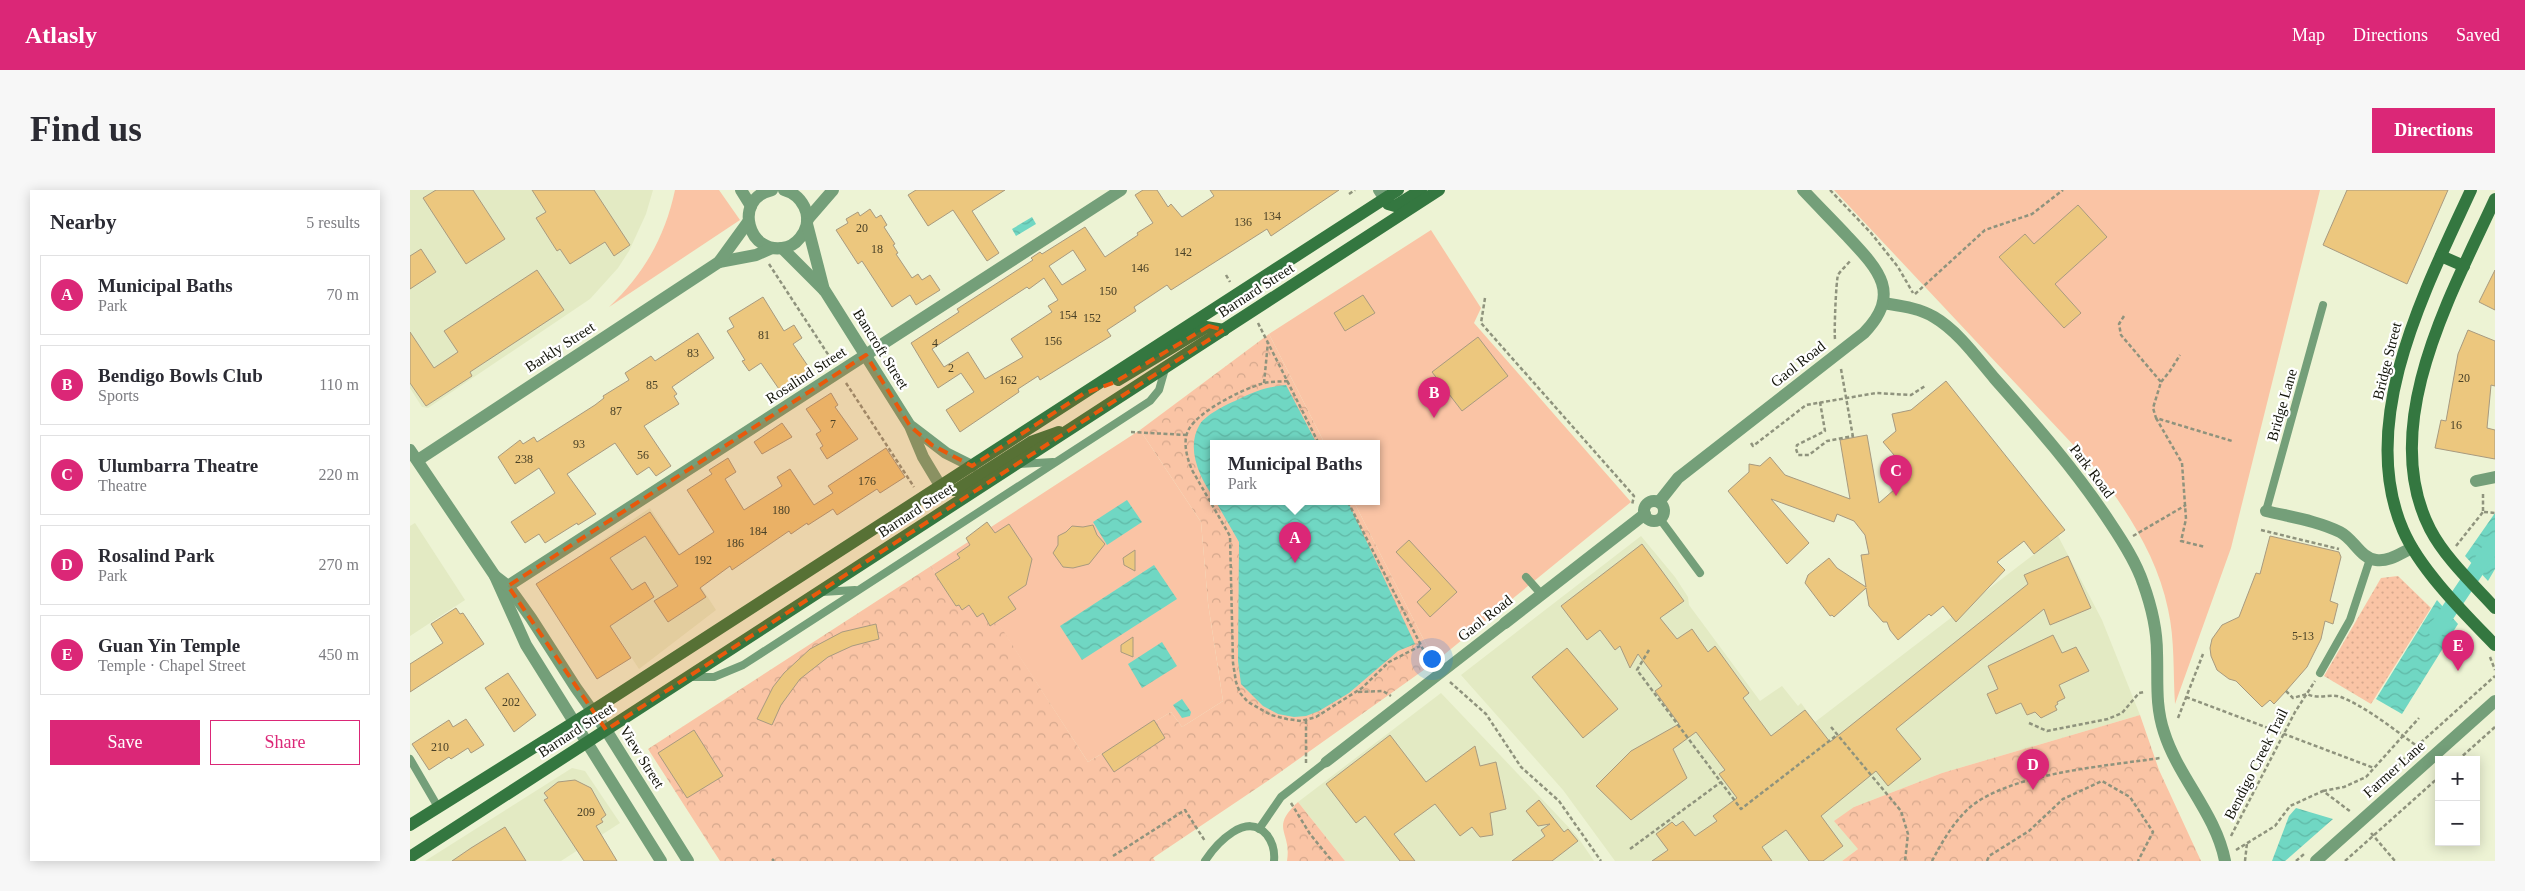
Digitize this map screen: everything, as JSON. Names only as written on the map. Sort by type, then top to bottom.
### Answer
[{"type":"main road","name":"Barnard Street","points":[[410,826],[592,711],[1083,394],[1382,194],[1398,190]]},
{"type":"main road","points":[[1382,194],[1388,204],[1395,206],[1420,190]]},
{"type":"main road","name":"Barnard Street","points":[[410,857],[1439,190]]},
{"type":"main road","name":"Bridge Street","points":[[2471,190],[2417,312],[2403,350],[2389,435],[2389,476],[2392,497],[2403,531],[2412,548],[2465,614],[2495,646]]},
{"type":"main road","points":[[2495,198],[2447,303],[2428,355],[2414,421],[2413,476],[2423,514],[2431,531],[2458,566],[2495,608]]},
{"type":"main road","points":[[2441,256],[2464,266]]},
{"type":"main road","points":[[1083,394],[1115,382],[1206,327],[1224,330]]},
{"type":"main road","points":[[940,486],[947,490],[956,490],[1031,442],[1073,428]]},
{"type":"street","points":[[741,190],[751,206]]},
{"type":"street","points":[[748,222],[751,206],[761,194],[772,190]]},
{"type":"street","name":"Bancroft Street","points":[[787,190],[802,202],[824,291]]},
{"type":"street","points":[[807,222],[833,190]]},
{"type":"street","name":"Rosalind Street","points":[[508,586],[1121,190]]},
{"type":"street","points":[[1803,190],[1861,250],[1880,275],[1884,286],[1883,303]]},
{"type":"street","name":"Bancroft Street","points":[[748,222],[756,239],[824,291],[910,426],[923,457],[940,486]]},
{"type":"street","name":"Barkly Street","points":[[418,460],[720,262],[748,222]]},
{"type":"street","name":"Barkly Street","points":[[720,262],[773,251],[798,240],[807,222]]},
{"type":"street","name":"Gaol Road","points":[[1658,502],[1678,478],[1864,333],[1878,316],[1883,303]]},
{"type":"street","name":"Park Road","points":[[1883,303],[1918,310],[1934,317],[1946,327],[1984,366],[2068,464],[2114,529],[2137,567],[2154,623],[2158,654],[2157,703],[2163,730],[2174,755],[2215,830],[2226,856]]},
{"type":"street","name":"Bancroft Street","points":[[910,426],[932,445],[972,466]]},
{"type":"street","name":"View Street","points":[[410,450],[495,576],[526,645],[661,861]]},
{"type":"street","points":[[2479,481],[2495,477]]},
{"type":"street","points":[[1658,502],[1664,511],[1660,519],[1651,520],[1645,514],[1648,504],[1658,502]]},
{"type":"street","points":[[2266,511],[2333,528],[2346,536],[2370,559],[2388,560],[2412,548]]},
{"type":"street","name":"Gaol Road","points":[[1326,762],[1645,514]]},
{"type":"street","name":"View Street","points":[[495,576],[508,586],[606,730],[688,861]]},
{"type":"street","name":"Farmer Lane","points":[[2316,861],[2495,701]]},
{"type":"lane","name":"Bridge Lane","points":[[2266,511],[2324,305]]},
{"type":"lane","points":[[688,677],[714,677],[743,665],[1150,401],[1159,390],[1165,369]]},
{"type":"lane","points":[[1017,464],[1055,462]]},
{"type":"lane","points":[[1660,519],[1700,573]]},
{"type":"lane","points":[[2320,673],[2350,620],[2370,559]]},
{"type":"lane","points":[[1526,577],[1542,595]]},
{"type":"lane","points":[[819,592],[857,590]]},
{"type":"lane","points":[[410,759],[438,807]]},
{"type":"lane","name":"Gaol Road","points":[[1259,829],[1270,810],[1284,794],[1326,762]]},
{"type":"lane","points":[[1205,861],[1233,832],[1247,827],[1259,829],[1273,845],[1274,861]]},
{"type":"path","points":[[1349,194],[1355,190]]},
{"type":"path","points":[[1915,294],[1985,230],[2032,214],[2063,190]]},
{"type":"path","points":[[1836,344],[1833,323],[1836,314],[1837,278],[1861,250]]},
{"type":"path","points":[[773,251],[837,369]]},
{"type":"path","points":[[1226,276],[1232,285]]},
{"type":"path","points":[[1485,298],[1481,323],[1634,496],[1634,503],[1620,516],[1629,526]]},
{"type":"path","points":[[2124,316],[2119,324],[2121,335],[2160,382]]},
{"type":"path","points":[[1261,328],[1317,440]]},
{"type":"path","points":[[1264,383],[1268,342]]},
{"type":"path","points":[[2180,355],[2160,382],[2153,408],[2156,418],[2182,463],[2186,519],[2181,541],[2205,547]]},
{"type":"path","points":[[1820,402],[1825,431],[1797,445],[1798,455],[1809,455],[1827,441],[1853,437],[1840,366]]},
{"type":"path","points":[[843,378],[916,490]]},
{"type":"path","points":[[1210,501],[1187,459],[1188,429],[1200,416],[1218,404],[1264,383],[1288,381]]},
{"type":"path","points":[[1751,443],[1753,446],[1806,405],[1876,393],[1910,395],[1925,386]]},
{"type":"path","points":[[2156,418],[2232,441]]},
{"type":"path","points":[[1131,432],[1187,435]]},
{"type":"path","points":[[2456,547],[2483,512],[2479,481]]},
{"type":"path","points":[[1212,505],[1230,536],[1233,663],[1240,692],[1248,702],[1271,716],[1301,722],[1332,709],[1357,692],[1389,662],[1420,646]]},
{"type":"path","points":[[1350,505],[1429,664],[1486,714],[1521,766],[1559,802],[1601,861]]},
{"type":"path","points":[[2132,537],[2186,505]]},
{"type":"path","points":[[2483,512],[2493,512]]},
{"type":"path","points":[[2261,530],[2344,551]]},
{"type":"path","points":[[1649,650],[1637,670],[1741,809],[1837,734]]},
{"type":"path","points":[[2178,718],[2203,654]]},
{"type":"path","name":"Bendigo Creek Trail","points":[[2226,856],[2284,735],[2320,673]]},
{"type":"path","points":[[1449,682],[1457,676]]},
{"type":"path","points":[[1357,692],[1383,691],[1391,696],[1397,706]]},
{"type":"path","points":[[2286,691],[2293,698],[2307,694],[2315,698],[2339,696],[2364,709],[2417,746]]},
{"type":"path","points":[[2029,723],[2047,730],[2108,720],[2122,713],[2139,693],[2144,692]]},
{"type":"path","points":[[2186,697],[2374,768]]},
{"type":"path","points":[[2226,856],[2275,826],[2290,806],[2324,791],[2344,787],[2366,777],[2419,718]]},
{"type":"path","points":[[1306,720],[1306,776]]},
{"type":"path","points":[[1831,727],[1901,811],[1908,834],[1905,861]]},
{"type":"path","points":[[2462,756],[2495,727]]},
{"type":"path","points":[[1932,861],[1946,835],[1969,809],[1998,793],[2058,773],[2174,755]]},
{"type":"path","points":[[2345,861],[2372,834],[2435,780]]},
{"type":"path","points":[[1987,861],[1990,856],[2029,831],[2063,800],[2102,781],[2130,797],[2153,832],[2138,861]]},
{"type":"path","points":[[1630,849],[1721,782]]},
{"type":"path","points":[[2324,791],[2353,814]]},
{"type":"path","points":[[1284,794],[1292,803],[1310,834],[1332,861]]},
{"type":"path","points":[[1286,808],[1292,803]]},
{"type":"path","points":[[1113,856],[1185,810],[1205,842]]},
{"type":"path","points":[[2372,834],[2395,861]]},
{"type":"path","points":[[2245,861],[2246,843]]},
{"type":"highlighted area","points":[[1209,326],[1224,330],[606,730],[508,586],[866,355],[910,426],[932,445],[972,466],[1083,394],[1115,382]]},
{"type":"shaded area","points":[[410,190],[653,190],[646,214],[629,251],[618,268],[590,299],[428,408],[422,407],[410,388]]},
{"type":"shaded area","points":[[650,508],[716,610],[639,669],[613,629],[607,632],[614,601],[583,553]]},
{"type":"shaded area","points":[[415,523],[465,600],[410,636],[410,526]]},
{"type":"shaded area","points":[[1641,536],[1675,577],[1688,597],[1689,605],[1760,701],[1782,686],[1798,706],[1801,703],[1815,722],[2058,536],[2102,620],[2140,715],[1942,773],[1854,807],[1858,849],[1842,861],[1615,861],[1563,790],[1461,675]]},
{"type":"shaded area","points":[[1441,693],[1577,836],[1594,861],[1345,861],[1298,802]]},
{"type":"shaded area","points":[[572,768],[585,771],[620,823],[561,861],[425,861]]},
{"type":"green space","points":[[675,190],[719,190],[740,220],[609,307],[633,281],[651,254],[671,207]]},
{"type":"green space","points":[[1834,190],[2320,190],[2231,548],[2175,704],[2172,633],[2163,589],[2149,552],[2118,501],[2095,468]]},
{"type":"green space","points":[[1431,230],[1481,308],[1474,323],[1631,502],[1435,662],[1356,505],[1380,505],[1380,440],[1323,440],[1269,334]]},
{"type":"green space","points":[[1269,334],[1323,440],[1210,440],[1210,505],[1356,505],[1435,662],[1272,778],[1153,858],[1155,861],[720,861],[648,749],[931,566],[956,606],[959,605],[962,609],[969,605],[977,617],[983,613],[990,625],[997,621],[1088,762],[1171,712],[1182,727],[1223,701],[1208,603],[1201,522],[1140,430]]},
{"type":"green space","points":[[1140,430],[1201,522],[1208,603],[1223,701],[1182,727],[1171,712],[1088,762],[997,622],[990,626],[983,614],[977,617],[956,606],[931,566]]},
{"type":"green space","points":[[2398,576],[2431,608],[2371,704],[2324,676],[2381,578]]},
{"type":"green space","points":[[2140,715],[2159,770],[2201,861],[1842,861],[1858,849],[1834,821],[1854,807],[1942,773]]},
{"type":"green space","points":[[1298,802],[1345,861],[1287,861],[1288,851],[1283,825],[1289,811]]},
{"type":"water","points":[[1032,217],[1036,224],[1016,236],[1012,229]]},
{"type":"water","points":[[1286,385],[1315,440],[1210,440],[1210,491],[1199,472],[1194,453],[1196,433],[1200,424],[1207,417],[1226,405],[1266,389]]},
{"type":"water","points":[[1127,500],[1142,522],[1107,545],[1093,522]]},
{"type":"water","points":[[1218,505],[1349,505],[1415,644],[1398,651],[1349,693],[1319,711],[1306,716],[1294,717],[1278,714],[1263,706],[1241,684],[1238,661],[1239,542]]},
{"type":"water","points":[[2495,513],[2495,569],[2488,581],[2465,556]]},
{"type":"water","points":[[1154,565],[1177,599],[1082,660],[1060,626]]},
{"type":"water","points":[[2437,600],[2458,624],[2402,714],[2376,699]]},
{"type":"water","points":[[1162,642],[1177,666],[1142,688],[1128,664]]},
{"type":"water","points":[[1182,699],[1191,712],[1190,716],[1182,718],[1173,705]]},
{"type":"water","points":[[2296,808],[2333,819],[2285,861],[2272,861],[2289,816]]},
{"type":"building","points":[[436,190],[473,190],[505,239],[466,264],[423,198]]},
{"type":"building","points":[[532,190],[594,190],[630,245],[614,256],[605,242],[570,264],[560,249],[557,251],[536,218],[546,212]]},
{"type":"building","points":[[916,190],[1005,190],[972,211],[999,253],[987,261],[953,210],[928,226],[908,195]]},
{"type":"building","points":[[1143,190],[1157,190],[1168,207],[1171,204],[1182,217],[1214,196],[1210,190],[1339,190],[1271,236],[1267,229],[1171,290],[1167,285],[1134,307],[1136,311],[1107,330],[1111,336],[1040,380],[1038,376],[1018,389],[1019,392],[960,432],[946,410],[974,392],[961,373],[938,388],[911,343],[959,312],[957,309],[1033,260],[1031,258],[1040,252],[1042,254],[1085,227],[1105,257],[1153,223],[1135,195]],"holes":[[[1073,250],[1086,270],[1062,285],[1049,266]],[[1044,278],[1058,300],[1048,306],[1052,312],[1011,339],[1023,357],[985,379],[968,352],[944,367],[932,349],[1027,287],[1029,289]]]},
{"type":"building","points":[[2347,190],[2448,190],[2407,284],[2323,245]]},
{"type":"building","points":[[2078,205],[2107,237],[2055,284],[2081,313],[2064,328],[1999,257],[2025,234],[2034,244]]},
{"type":"building","points":[[870,209],[876,218],[881,215],[887,225],[884,227],[895,244],[893,245],[898,253],[896,254],[912,278],[918,274],[922,280],[930,275],[940,290],[916,305],[910,295],[892,307],[862,261],[858,264],[836,230],[848,223],[846,219],[858,212],[860,216]]},
{"type":"building","points":[[421,249],[436,272],[410,289],[410,256]]},
{"type":"building","points":[[537,270],[564,310],[470,372],[472,376],[426,406],[410,383],[410,332],[434,368],[458,352],[444,331]]},
{"type":"building","points":[[2495,270],[2495,310],[2479,302]]},
{"type":"building","points":[[1363,295],[1375,313],[1345,331],[1334,313]]},
{"type":"building","points":[[763,297],[784,331],[794,325],[802,338],[793,344],[812,372],[781,392],[761,363],[749,371],[742,361],[745,360],[727,331],[734,327],[729,318]]},
{"type":"building","points":[[2468,330],[2495,341],[2495,386],[2491,385],[2487,428],[2495,430],[2495,459],[2435,448],[2441,420],[2446,421],[2458,354]]},
{"type":"building","points":[[698,333],[714,358],[672,387],[677,394],[674,396],[679,404],[644,426],[671,466],[656,476],[649,467],[637,475],[615,443],[567,474],[596,514],[578,525],[577,523],[545,543],[539,534],[525,543],[511,522],[555,493],[539,468],[515,484],[498,457],[520,440],[523,444],[534,437],[537,442],[595,405],[604,398],[603,396],[629,380],[625,373],[651,356],[655,361]]},
{"type":"building","points":[[1478,337],[1508,376],[1462,411],[1432,372]]},
{"type":"building","points":[[1946,381],[2065,530],[2034,554],[2024,541],[1997,562],[2005,570],[1956,622],[1943,606],[1931,616],[1929,614],[1898,640],[1890,630],[1887,622],[1883,622],[1869,606],[1866,588],[1834,617],[1830,616],[1805,583],[1808,575],[1829,558],[1837,568],[1866,587],[1861,555],[1869,554],[1865,535],[1854,521],[1837,514],[1834,522],[1771,499],[1809,543],[1787,564],[1728,491],[1749,472],[1749,464],[1760,466],[1770,457],[1785,475],[1850,499],[1840,440],[1867,435],[1879,503],[1911,475],[1883,442],[1896,431],[1892,414],[1911,410]]},
{"type":"building","points":[[831,393],[838,405],[835,407],[858,439],[827,459],[820,448],[823,446],[816,434],[821,431],[806,409]]},
{"type":"building","points":[[782,423],[792,437],[762,454],[754,442]]},
{"type":"building","points":[[886,448],[905,477],[880,493],[877,489],[837,515],[833,509],[791,534],[789,531],[732,570],[730,566],[700,588],[706,597],[668,622],[654,601],[678,586],[645,536],[610,558],[632,590],[645,582],[654,597],[610,626],[631,658],[597,679],[536,584],[650,512],[679,555],[714,532],[687,490],[712,474],[709,470],[728,458],[736,472],[725,479],[744,510],[782,486],[777,477],[790,469],[814,505],[833,493],[828,486]]},
{"type":"building","points":[[987,522],[995,533],[1009,524],[1032,559],[1026,585],[1008,597],[1016,609],[990,626],[983,613],[977,617],[969,605],[962,610],[959,605],[956,606],[935,574],[960,558],[957,554],[970,545],[966,538]]},
{"type":"building","points":[[1093,525],[1097,535],[1105,544],[1089,564],[1073,568],[1063,567],[1053,553],[1058,545],[1058,536],[1072,526],[1083,527]]},
{"type":"building","points":[[2270,536],[2339,552],[2341,557],[2330,601],[2338,604],[2333,624],[2325,621],[2321,639],[2307,667],[2274,704],[2270,700],[2262,707],[2236,681],[2229,679],[2217,670],[2210,648],[2212,639],[2222,625],[2239,617],[2256,573],[2260,574]]},
{"type":"building","points":[[1409,540],[1457,592],[1430,617],[1417,602],[1431,589],[1396,552]]},
{"type":"building","points":[[1642,544],[1684,601],[1660,618],[1677,639],[1692,629],[1708,652],[1715,646],[1749,693],[1743,698],[1771,736],[1805,710],[1830,742],[2028,584],[2024,575],[2068,556],[2091,608],[2050,625],[2044,609],[1896,729],[1921,759],[1888,786],[1876,771],[1821,816],[1843,846],[1823,861],[1809,861],[1786,830],[1762,847],[1772,861],[1652,861],[1668,850],[1656,834],[1672,822],[1676,826],[1683,821],[1695,836],[1717,821],[1713,816],[1737,798],[1719,774],[1725,770],[1696,732],[1673,749],[1687,778],[1631,820],[1596,786],[1631,751],[1679,724],[1655,691],[1662,686],[1638,654],[1630,668],[1620,646],[1615,650],[1600,630],[1587,640],[1561,606]]},
{"type":"building","points":[[1135,550],[1135,571],[1124,565],[1123,558]]},
{"type":"building","points":[[456,608],[460,614],[463,613],[484,644],[410,692],[410,664],[443,643],[431,624]]},
{"type":"building","points":[[876,624],[879,639],[852,646],[828,657],[800,679],[781,705],[772,725],[757,719],[773,687],[784,673],[810,649],[842,632]]},
{"type":"building","points":[[2053,635],[2062,653],[2076,647],[2089,671],[2059,685],[2065,698],[2057,702],[2058,704],[2055,706],[2057,710],[2041,718],[2035,712],[2027,715],[2021,703],[1996,714],[1987,694],[1998,689],[1988,666]]},
{"type":"building","points":[[1133,637],[1133,657],[1121,652],[1121,645]]},
{"type":"building","points":[[1567,648],[1618,709],[1583,738],[1532,677]]},
{"type":"building","points":[[508,673],[536,715],[514,732],[485,688]]},
{"type":"building","points":[[466,719],[484,745],[471,753],[468,748],[429,770],[412,744],[449,720],[453,727]]},
{"type":"building","points":[[1154,720],[1165,738],[1114,772],[1102,754]]},
{"type":"building","points":[[694,730],[723,776],[687,798],[658,753]]},
{"type":"building","points":[[1390,735],[1426,782],[1475,746],[1480,766],[1496,762],[1506,809],[1490,813],[1493,835],[1480,837],[1472,827],[1460,836],[1435,804],[1394,834],[1415,861],[1400,861],[1365,816],[1356,823],[1326,784]]},
{"type":"building","points":[[575,780],[591,788],[606,815],[601,819],[603,822],[596,826],[617,861],[584,861],[544,800],[548,798],[544,793],[558,782]]},
{"type":"building","points":[[1539,800],[1564,832],[1568,829],[1578,841],[1552,861],[1512,861],[1545,836],[1541,830],[1550,824],[1538,826],[1526,811]]},
{"type":"building","points":[[505,827],[526,861],[452,861],[471,848]]},
{"type":"waterway","points":[[2436,630],[2495,542]]},
{"type":"place","name":"Bendigo Bowls Club","points":[[1434,418]]},
{"type":"place","name":"Ulumbarra Theatre","points":[[1896,496]]},
{"type":"place","name":"Municipal Baths","points":[[1295,563]]},
{"type":"place","name":"Guan Yin Temple","points":[[2458,671]]},
{"type":"place","name":"Rosalind Park","points":[[2033,790]]}]
